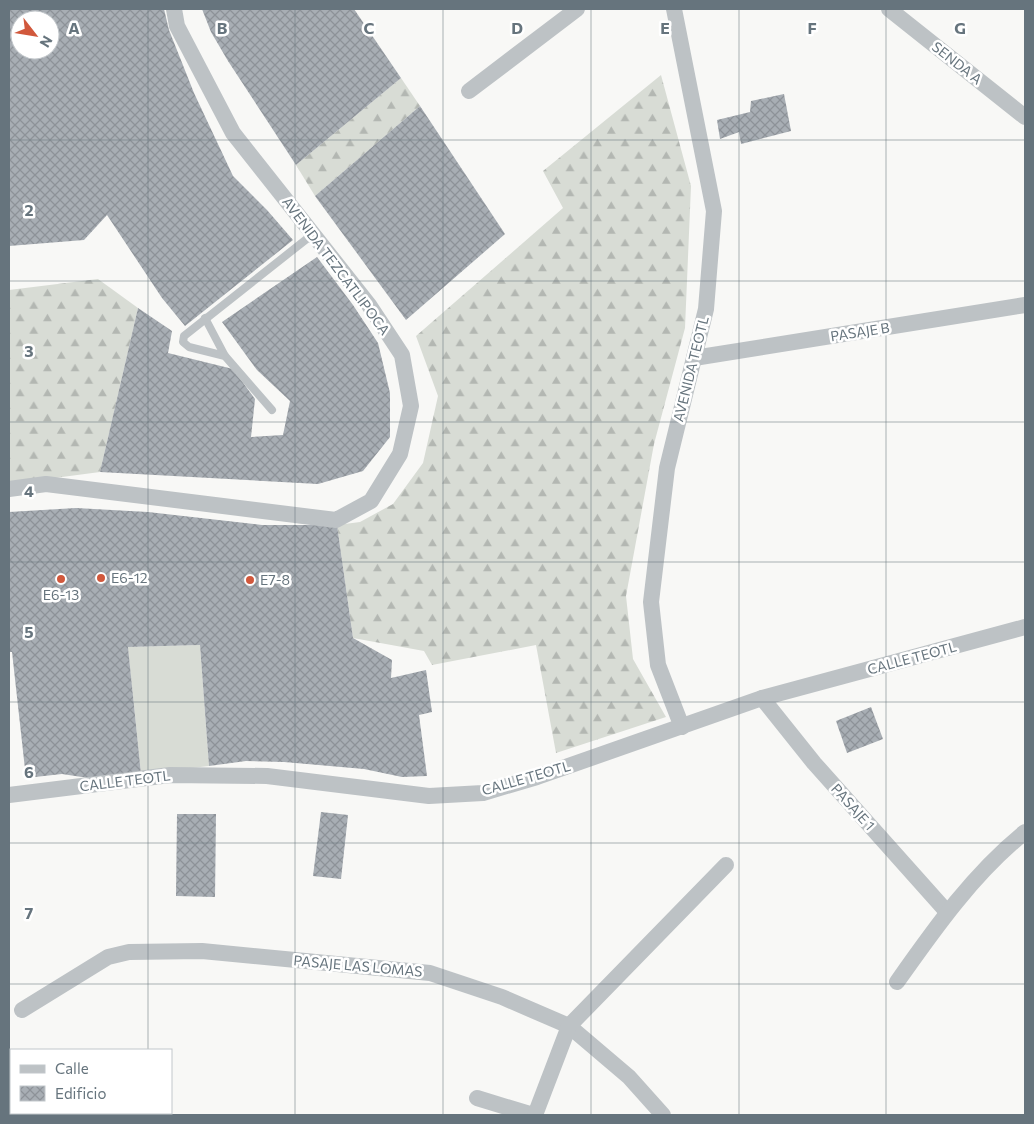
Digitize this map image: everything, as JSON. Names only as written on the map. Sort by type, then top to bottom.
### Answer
[{"type":"street","name":"AVENIDA TEZCATLIPOCA","points":[[9,489],[46,484],[336,520],[371,502],[400,454],[411,406],[402,355],[369,305],[233,133],[177,26],[174,9]]},
{"type":"street","points":[[469,91],[577,9]]},
{"type":"street","name":"AVENIDA TEOTL","points":[[674,9],[714,211],[706,309],[667,468],[651,602],[658,665],[682,727]]},
{"type":"street","name":"SENDA A","points":[[890,9],[1025,116]]},
{"type":"street","name":"PASAJE B","points":[[694,358],[1025,306]]},
{"type":"street","name":"CALLE TEOTL","points":[[9,796],[170,775],[266,776],[429,796],[483,793],[537,777],[762,698],[1025,627]]},
{"type":"street","name":"PASAJE 1","points":[[762,698],[814,763],[947,912]]},
{"type":"street","points":[[897,982],[947,912],[1005,848],[1025,832]]},
{"type":"street","points":[[477,1098],[534,1115],[569,1026],[726,865]]},
{"type":"street","name":"PASAJE LAS LOMAS","points":[[22,1010],[108,956],[128,952],[202,951],[430,973],[502,997],[569,1026],[629,1077],[663,1115]]},
{"type":"lane","points":[[225,356],[190,347],[183,342],[184,336],[313,234]]},
{"type":"lane","points":[[206,318],[225,356],[272,410]]},
{"type":"green space","points":[[661,75],[691,186],[685,328],[654,444],[626,596],[633,659],[666,717],[556,753],[536,645],[432,665],[424,651],[353,638],[337,525],[360,522],[393,504],[423,463],[438,396],[416,336],[563,208],[543,171]]},
{"type":"green space","points":[[401,78],[420,106],[315,196],[296,165]]},
{"type":"green space","points":[[98,279],[138,308],[100,472],[9,484],[9,290]]},
{"type":"green space","points":[[200,645],[209,766],[141,774],[128,647]]},
{"type":"building","points":[[9,9],[164,9],[169,30],[194,93],[233,176],[267,210],[293,240],[185,326],[162,298],[107,215],[84,240],[9,246]]},
{"type":"building","points":[[202,9],[354,9],[401,78],[296,165],[228,61],[211,32]]},
{"type":"building","points":[[784,94],[791,131],[741,144],[739,132],[720,139],[717,120],[750,112],[751,101]]},
{"type":"building","points":[[420,106],[505,234],[406,320],[315,196]]},
{"type":"building","points":[[317,257],[353,305],[378,343],[390,393],[390,437],[363,471],[318,484],[100,472],[138,308],[172,331],[168,353],[233,369],[255,399],[251,437],[283,435],[290,401],[257,370],[222,322]]},
{"type":"building","points":[[76,508],[148,512],[262,525],[337,525],[353,638],[392,660],[391,678],[426,670],[432,712],[419,715],[427,776],[402,777],[364,769],[284,762],[246,761],[209,766],[200,645],[128,647],[141,774],[95,779],[62,774],[26,778],[12,652],[9,652],[9,512]]},
{"type":"building","points":[[871,707],[883,739],[847,753],[836,721]]},
{"type":"building","points":[[321,812],[348,815],[341,879],[313,876]]},
{"type":"building","points":[[177,814],[216,814],[215,897],[176,896]]},
{"type":"place","name":"E6-12","points":[[101,578]]},
{"type":"place","name":"E6-13","points":[[61,579]]},
{"type":"place","name":"E7-8","points":[[250,580]]}]
